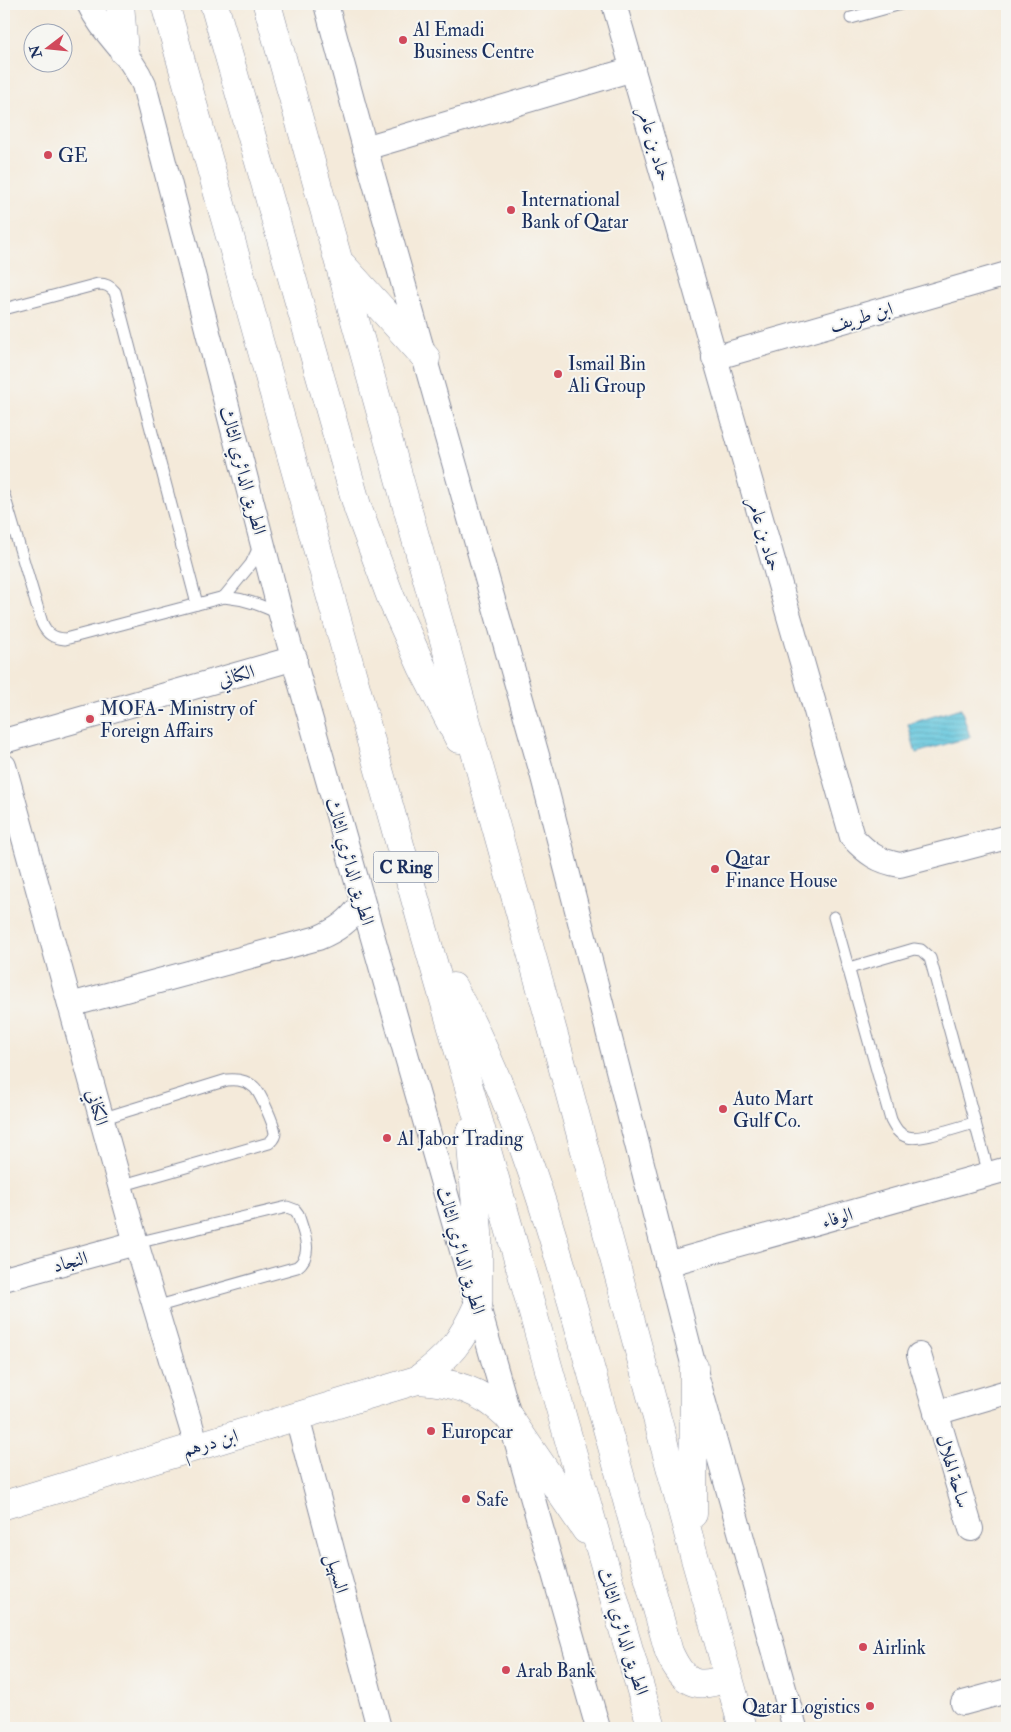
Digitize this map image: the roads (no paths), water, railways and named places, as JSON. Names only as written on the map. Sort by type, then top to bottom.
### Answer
[{"type":"main road","points":[[120,4],[124,52]]},
{"type":"main road","name":"الطريق الدائري الثالث","points":[[165,4],[426,938],[652,1728]]},
{"type":"main road","points":[[214,4],[358,509],[391,598],[414,650],[485,789]]},
{"type":"main road","points":[[267,4],[743,1728]]},
{"type":"main road","points":[[339,262],[426,358]]},
{"type":"main road","points":[[426,938],[470,1020],[514,1120],[549,1222],[669,1652],[682,1674],[692,1682],[714,1683],[728,1677]]},
{"type":"main road","points":[[465,1071],[478,1232],[478,1306]]},
{"type":"main road","name":"ابن درهم","points":[[4,1505],[417,1380],[437,1366],[454,1348],[468,1328],[478,1306]]},
{"type":"main road","points":[[692,1548],[694,1367]]},
{"type":"main road","name":"ابن درهم","points":[[417,1380],[442,1381],[466,1388],[488,1400],[508,1416],[599,1548]]},
{"type":"street","name":"الطريق الدائري الثالث","points":[[89,4],[102,26],[139,73],[144,86],[281,615],[295,658],[362,903],[598,1728]]},
{"type":"street","points":[[326,4],[542,773],[694,1367],[795,1728]]},
{"type":"street","name":"حماد بن عامر","points":[[614,4],[852,837],[868,854],[900,865],[1007,837]]},
{"type":"street","points":[[366,148],[634,69]]},
{"type":"street","name":"ابن طريف","points":[[714,358],[1007,274]]},
{"type":"street","name":"الكناني","points":[[4,740],[295,658]]},
{"type":"street","name":"الكناني","points":[[4,766],[136,1243],[197,1446]]},
{"type":"street","points":[[70,1005],[318,938],[334,932],[348,921],[362,903]]},
{"type":"street","name":"الوفاء","points":[[667,1264],[998,1172]]},
{"type":"street","name":"النجاد","points":[[4,1279],[136,1243]]},
{"type":"street","name":"ساحة الهلال","points":[[919,1355],[971,1529]]},
{"type":"street","name":"ساحة الهلال","points":[[936,1413],[1007,1392]]},
{"type":"street","name":"السهيل","points":[[297,1417],[379,1728]]},
{"type":"street","points":[[963,1703],[1007,1691]]},
{"type":"lane","points":[[850,18],[901,4]]},
{"type":"lane","points":[[4,310],[98,284],[105,284],[115,292],[197,604]]},
{"type":"lane","points":[[4,495],[42,623],[50,635],[64,639],[224,597],[256,603],[281,615]]},
{"type":"lane","points":[[224,597],[251,564],[262,540]]},
{"type":"lane","points":[[834,917],[891,1120],[895,1128],[901,1134],[915,1138],[975,1123]]},
{"type":"lane","points":[[849,968],[914,950],[921,950],[930,958],[975,1123],[998,1172]]},
{"type":"lane","points":[[102,1119],[227,1080],[234,1080],[247,1083],[258,1091],[274,1130],[274,1137],[269,1143],[120,1186]]},
{"type":"lane","points":[[136,1243],[287,1207],[295,1210],[299,1217],[307,1251],[303,1262],[297,1266],[156,1308]]},
{"type":"water","points":[[961,708],[970,737],[916,753],[908,724]]},
{"type":"place","name":"Al Emadi Business Centre","points":[[403,40]]},
{"type":"place","name":"GE","points":[[48,155]]},
{"type":"place","name":"International Bank of Qatar","points":[[511,210]]},
{"type":"place","name":"Ismail Bin Ali Group","points":[[558,374]]},
{"type":"place","name":"MOFA- Ministry of Foreign Affairs","points":[[90,719]]},
{"type":"place","name":"Qatar Finance House","points":[[715,869]]},
{"type":"place","name":"Auto Mart Gulf Co.","points":[[723,1109]]},
{"type":"place","name":"Al Jabor Trading","points":[[387,1138]]},
{"type":"place","name":"Europcar","points":[[431,1431]]},
{"type":"place","name":"Safe","points":[[466,1499]]},
{"type":"place","name":"Airlink","points":[[863,1647]]},
{"type":"place","name":"Arab Bank","points":[[506,1670]]},
{"type":"place","name":"Qatar Logistics","points":[[870,1706]]}]
